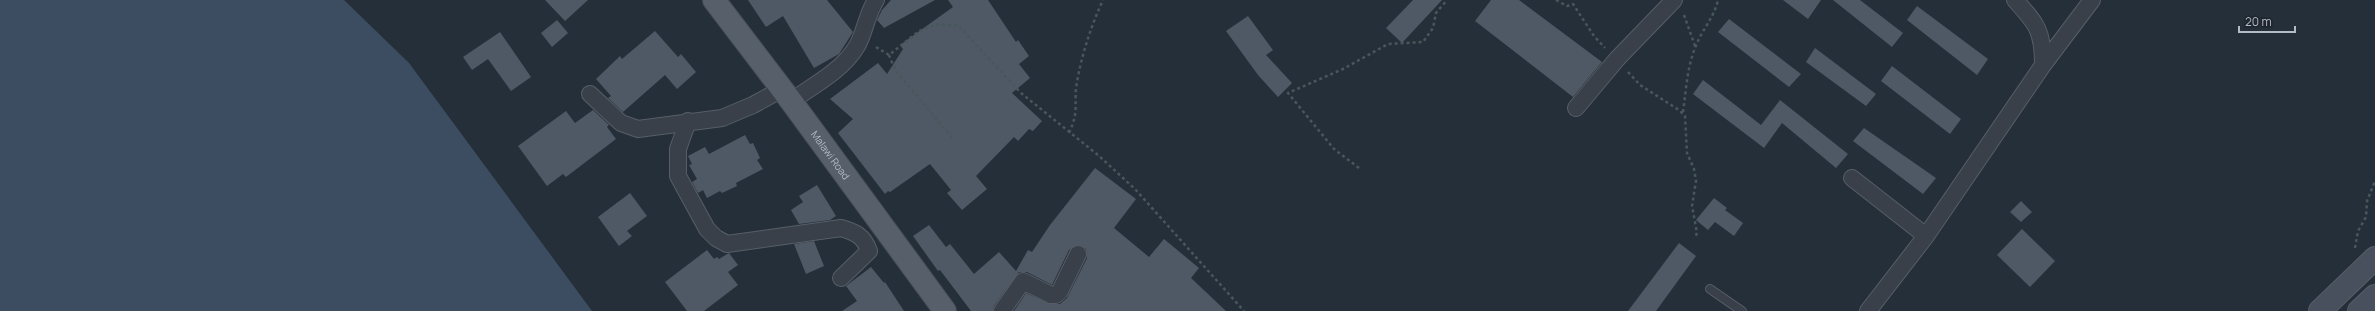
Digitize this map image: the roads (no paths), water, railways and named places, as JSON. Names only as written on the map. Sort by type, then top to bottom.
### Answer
[{"type":"main road","name":"Malawi Road","points":[[714,0],[945,311]]},
{"type":"main road","points":[[2320,311],[2375,258]]},
{"type":"main road","points":[[2359,311],[2375,296]]},
{"type":"street","points":[[590,94],[621,123],[638,129],[688,121],[722,118],[753,105],[817,84],[841,65],[857,46],[868,13],[876,0]]},
{"type":"street","points":[[2015,0],[2034,20],[2043,41],[2043,65]]},
{"type":"street","points":[[1868,311],[1926,236],[2043,65],[2092,0]]},
{"type":"street","points":[[1576,108],[1617,59],[1678,5]]},
{"type":"street","points":[[688,121],[678,150],[678,176],[707,228],[716,238],[727,244],[841,228],[855,232],[865,240],[869,251],[842,278]]},
{"type":"street","points":[[1852,178],[1926,236]]},
{"type":"street","points":[[1002,311],[1023,281],[1050,295],[1056,295],[1060,291],[1078,254]]},
{"type":"lane","points":[[1710,289],[1742,311]]},
{"type":"water","points":[[0,0],[344,0],[409,63],[592,311],[0,311]]}]
